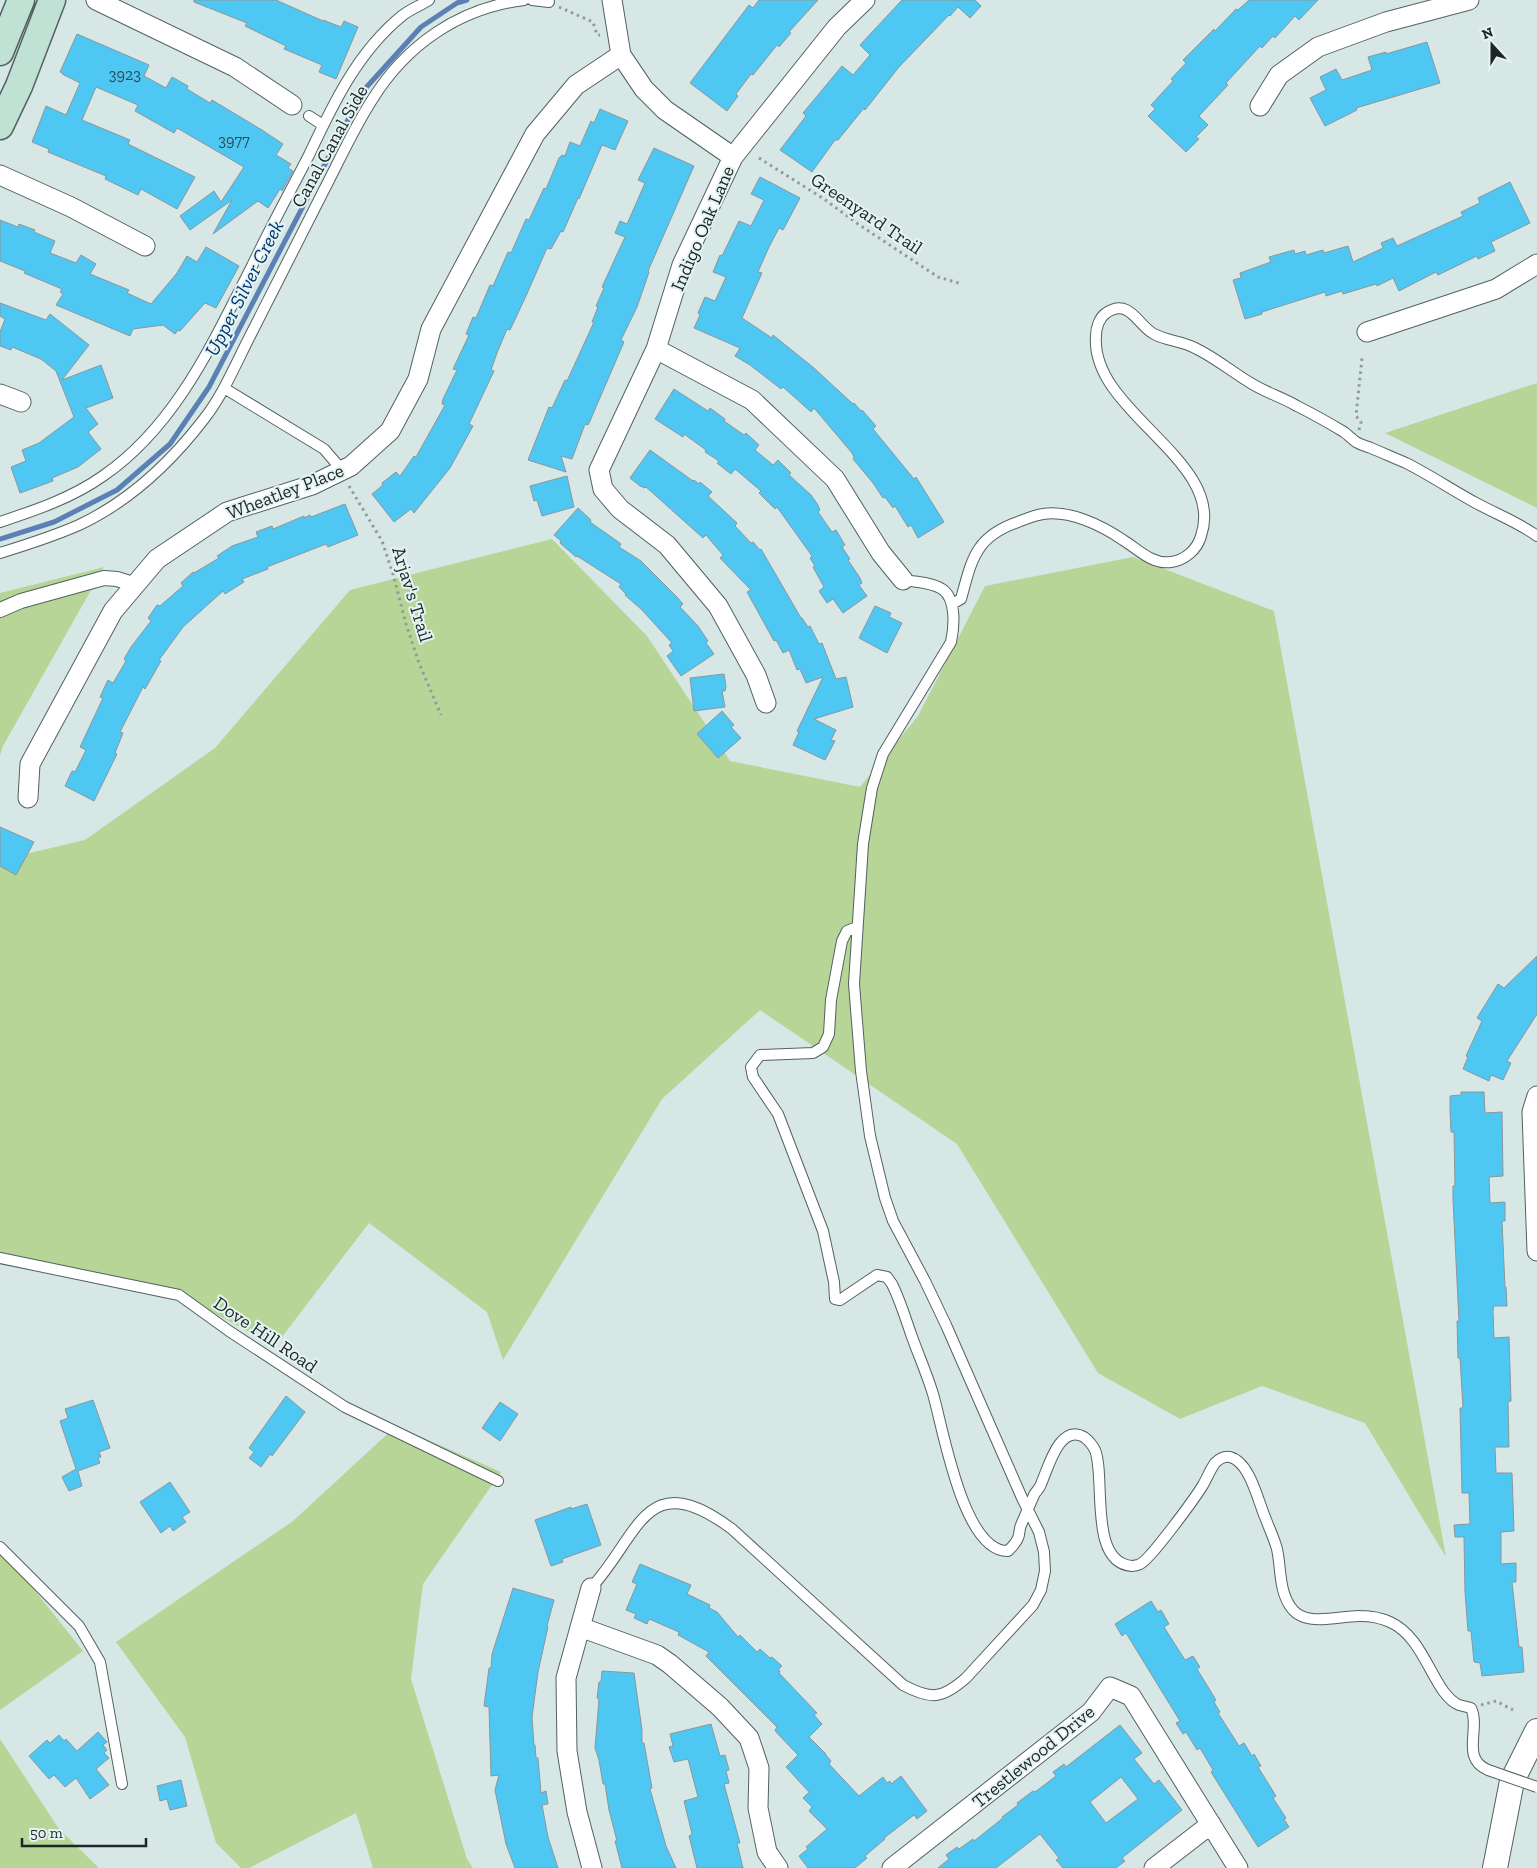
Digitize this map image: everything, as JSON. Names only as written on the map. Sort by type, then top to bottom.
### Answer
[{"type":"main road","points":[[0,52],[21,0]]},
{"type":"main road","points":[[0,126],[19,86],[52,0]]},
{"type":"street","points":[[96,0],[235,67],[292,105]]},
{"type":"street","points":[[612,0],[610,32],[621,55],[644,89],[665,110],[733,157]]},
{"type":"street","name":"Indigo Oak Lane","points":[[766,703],[756,675],[718,606],[666,545],[620,509],[603,489],[600,470],[656,350],[682,265],[733,157],[837,27],[865,0]]},
{"type":"street","points":[[1260,106],[1278,75],[1318,47],[1386,22],[1469,0]]},
{"type":"street","name":"Wheatley Place","points":[[28,798],[30,764],[113,610],[157,559],[227,512],[312,485],[345,478],[351,466],[390,432],[418,379],[431,329],[535,134],[576,85],[621,55]]},
{"type":"street","points":[[0,175],[71,206],[145,246]]},
{"type":"street","points":[[1367,332],[1496,289],[1537,264]]},
{"type":"street","points":[[656,350],[752,400],[835,479],[881,553],[902,580]]},
{"type":"street","points":[[0,394],[22,402]]},
{"type":"street","points":[[0,610],[21,601],[104,578],[117,579],[136,585]]},
{"type":"street","points":[[1537,1096],[1532,1112],[1537,1251]]},
{"type":"street","points":[[591,1588],[566,1678],[567,1751],[576,1812],[592,1868]]},
{"type":"street","points":[[580,1627],[657,1656],[670,1664],[720,1707],[749,1738],[759,1768],[758,1808],[767,1852],[778,1868]]},
{"type":"street","name":"Trestlewood Drive","points":[[892,1868],[1091,1712],[1110,1687],[1131,1696],[1238,1868]]},
{"type":"street","points":[[1495,1868],[1512,1781],[1537,1731]]},
{"type":"street","points":[[1154,1868],[1211,1824]]},
{"type":"lane","name":"Canal Canal Side","points":[[0,522],[60,501],[102,477],[129,457],[165,419],[196,371],[220,328],[323,125],[357,64],[381,35],[404,14],[429,0]]},
{"type":"lane","name":"Canal Canal Side","points":[[0,553],[79,525],[111,507],[147,480],[179,449],[205,419],[224,388],[306,224],[372,99],[400,63],[443,26],[464,15],[489,7],[524,0]]},
{"type":"lane","points":[[532,0],[549,2]]},
{"type":"lane","points":[[309,116],[323,125]]},
{"type":"lane","points":[[952,604],[961,599],[969,568],[981,544],[991,534],[1043,514],[1060,514],[1088,522],[1115,535],[1157,562],[1169,562],[1180,559],[1189,554],[1200,541],[1205,517],[1200,494],[1174,455],[1122,401],[1111,386],[1099,361],[1096,334],[1100,319],[1105,313],[1120,308],[1128,310],[1148,331],[1156,336],[1194,347],[1252,384],[1297,405],[1345,433],[1358,444],[1409,465],[1478,504],[1526,527],[1537,536]]},
{"type":"lane","points":[[224,388],[236,393],[324,449],[345,478]]},
{"type":"lane","points":[[591,1588],[607,1571],[638,1522],[647,1512],[669,1503],[688,1505],[715,1516],[732,1529],[903,1685],[921,1694],[938,1696],[956,1687],[966,1678],[1033,1605],[1040,1590],[1045,1571],[1044,1552],[1039,1532],[925,1281],[893,1221],[885,1198],[870,1136],[854,984],[863,844],[872,788],[883,754],[951,642],[955,624],[952,604],[944,590],[902,580]]},
{"type":"lane","points":[[857,927],[847,931],[842,941],[831,1000],[827,1042],[819,1051],[760,1055],[751,1067],[753,1077],[778,1114],[823,1232],[834,1282],[835,1299],[840,1300],[877,1275],[887,1277],[892,1284],[934,1396],[948,1456],[962,1499],[974,1526],[995,1549],[1008,1551],[1014,1546],[1021,1525],[1035,1494],[1041,1486],[1056,1448],[1068,1436],[1075,1434],[1082,1436],[1093,1446],[1096,1452],[1103,1527],[1108,1549],[1117,1561],[1132,1566],[1140,1564],[1152,1554],[1203,1486],[1216,1463],[1221,1458],[1228,1456],[1236,1460],[1245,1470],[1253,1484],[1276,1546],[1285,1596],[1290,1607],[1299,1615],[1310,1619],[1367,1616],[1388,1621],[1407,1633],[1444,1692],[1458,1705],[1471,1708],[1474,1717],[1473,1749],[1475,1760],[1479,1766],[1537,1787]]},
{"type":"lane","name":"Dove Hill Road","points":[[0,1258],[179,1295],[229,1331],[345,1407],[498,1481]]},
{"type":"lane","points":[[0,1547],[79,1626],[100,1662],[122,1784]]},
{"type":"path","points":[[549,2],[593,22],[597,35],[610,32]]},
{"type":"path","name":"Greenyard Trail","points":[[759,158],[824,199],[872,234],[938,277],[962,284]]},
{"type":"path","points":[[1354,440],[1361,422],[1356,416],[1362,358]]},
{"type":"path","name":"Arjav's Trail","points":[[345,478],[382,541],[394,574],[406,624],[441,715]]},
{"type":"path","points":[[1471,1708],[1496,1701],[1513,1710]]},
{"type":"green space","points":[[1537,383],[1537,508],[1385,433]]},
{"type":"green space","points":[[552,539],[647,636],[730,761],[860,787],[918,716],[985,586],[1133,557],[1274,611],[1446,1557],[1365,1423],[1262,1386],[1180,1419],[1098,1373],[957,1144],[760,1010],[662,1099],[503,1360],[487,1312],[369,1223],[275,1346],[194,1302],[0,1256],[0,860],[85,840],[215,748],[350,590]]},
{"type":"green space","points":[[104,567],[3,746],[0,755],[0,593]]},
{"type":"green space","points":[[396,1426],[501,1472],[423,1584],[411,1679],[467,1859],[473,1868],[373,1868],[356,1813],[249,1868],[241,1868],[216,1843],[185,1737],[116,1642],[293,1521]]},
{"type":"green space","points":[[0,1547],[83,1651],[0,1710]]},
{"type":"green space","points":[[0,1739],[59,1829],[99,1868],[0,1868]]},
{"type":"building","points":[[194,0],[276,0],[341,27],[344,21],[358,27],[336,79],[319,72],[322,65],[284,49],[286,46],[245,26],[247,23],[194,2]]},
{"type":"building","points":[[759,0],[818,0],[789,32],[791,33],[779,47],[777,45],[753,75],[751,74],[736,94],[738,96],[727,111],[690,83],[749,5],[753,8]]},
{"type":"building","points":[[902,0],[975,0],[981,6],[970,18],[958,7],[949,15],[899,67],[838,140],[835,140],[812,172],[780,150],[806,116],[803,113],[842,66],[853,75],[870,55],[860,45]]},
{"type":"building","points":[[1249,0],[1318,0],[1299,20],[1295,16],[1275,38],[1273,36],[1262,48],[1260,46],[1226,83],[1228,85],[1199,116],[1208,125],[1196,137],[1199,139],[1186,152],[1148,116],[1155,109],[1151,105],[1173,81],[1171,79],[1186,63],[1183,60],[1236,9],[1238,10]]},
{"type":"building","points":[[77,34],[149,65],[144,76],[166,88],[172,77],[188,86],[187,89],[210,103],[212,100],[283,144],[276,155],[291,164],[288,168],[293,171],[282,191],[280,189],[268,208],[258,201],[213,234],[232,200],[190,230],[180,216],[214,191],[221,202],[244,167],[177,128],[174,133],[135,111],[138,105],[96,87],[82,120],[130,140],[128,144],[195,177],[177,209],[141,189],[138,195],[105,179],[106,176],[48,152],[49,149],[32,142],[46,106],[66,115],[80,83],[60,72]]},
{"type":"building","points":[[1427,42],[1440,83],[1356,108],[1357,110],[1325,126],[1310,98],[1326,90],[1320,77],[1336,69],[1342,80],[1372,70],[1368,57],[1386,52],[1386,54]]},
{"type":"building","points":[[600,109],[628,121],[615,150],[602,145],[563,232],[561,231],[551,249],[547,248],[510,330],[507,329],[497,353],[491,370],[494,371],[469,424],[473,426],[450,468],[414,513],[411,509],[394,522],[372,494],[396,472],[400,476],[414,456],[416,457],[445,405],[442,404],[443,399],[457,370],[453,369],[469,335],[466,334],[473,317],[476,318],[490,285],[493,286],[508,252],[511,253],[526,219],[529,220],[544,188],[546,189],[559,158],[562,155],[565,156],[570,142],[580,146],[591,121],[594,123]]},
{"type":"building","points":[[654,148],[694,166],[648,271],[637,307],[621,340],[624,342],[590,421],[588,425],[585,424],[572,459],[561,456],[566,472],[528,460],[549,407],[552,408],[565,380],[567,381],[594,322],[592,322],[598,307],[596,306],[604,288],[602,287],[625,237],[615,233],[620,221],[627,224],[628,222],[645,183],[638,180]]},
{"type":"building","points":[[760,177],[800,198],[783,230],[779,228],[769,247],[758,272],[762,273],[742,318],[772,338],[773,335],[814,368],[862,410],[876,426],[873,429],[914,479],[916,477],[944,522],[918,538],[911,525],[908,527],[895,506],[893,508],[885,497],[883,498],[853,459],[852,453],[814,408],[811,412],[783,387],[781,389],[735,356],[740,348],[694,328],[705,297],[715,301],[726,277],[713,272],[720,255],[722,256],[739,221],[751,226],[764,200],[751,194]]},
{"type":"building","points":[[1510,182],[1530,223],[1491,242],[1495,251],[1478,259],[1477,256],[1438,275],[1436,272],[1399,291],[1393,278],[1377,286],[1376,284],[1343,294],[1342,291],[1326,296],[1325,292],[1245,319],[1233,280],[1241,278],[1240,273],[1271,262],[1269,257],[1294,250],[1295,254],[1305,251],[1306,255],[1323,250],[1324,253],[1348,246],[1353,262],[1383,248],[1381,243],[1393,238],[1397,246],[1463,216],[1461,212],[1480,203],[1478,198]]},
{"type":"building","points":[[0,220],[18,227],[19,224],[35,230],[34,232],[55,241],[50,253],[76,263],[81,255],[96,264],[90,274],[129,290],[127,293],[151,304],[177,273],[187,256],[197,262],[206,247],[239,266],[216,308],[205,303],[180,331],[178,330],[175,334],[163,325],[133,329],[130,336],[56,305],[63,294],[60,292],[62,289],[0,261]]},
{"type":"building","points":[[0,303],[46,320],[50,314],[89,345],[62,380],[101,365],[113,398],[86,408],[98,424],[88,432],[101,449],[78,467],[52,478],[53,481],[20,493],[11,467],[26,461],[22,450],[39,443],[74,417],[56,371],[41,359],[12,347],[11,350],[0,346],[0,332],[5,319],[0,316]]},
{"type":"building","points":[[674,389],[708,411],[710,408],[744,435],[746,433],[759,445],[755,450],[773,465],[778,460],[791,473],[789,475],[811,495],[818,505],[820,510],[818,512],[832,532],[836,530],[845,545],[842,547],[850,559],[848,560],[860,578],[862,583],[859,585],[867,596],[843,613],[833,599],[827,603],[819,591],[824,587],[813,567],[815,566],[810,558],[812,556],[777,507],[775,509],[759,493],[761,491],[735,469],[731,474],[717,463],[719,461],[684,434],[683,437],[655,419]]},
{"type":"building","points":[[650,450],[693,481],[699,484],[700,482],[712,492],[708,496],[737,523],[735,526],[751,543],[753,542],[761,549],[801,618],[808,627],[810,626],[819,644],[822,643],[836,679],[846,677],[853,707],[814,719],[836,730],[831,740],[835,741],[825,760],[793,745],[799,732],[797,731],[823,677],[806,683],[800,669],[797,670],[789,650],[783,653],[776,640],[774,641],[747,592],[751,590],[720,558],[723,555],[706,535],[703,538],[646,487],[640,486],[630,478]]},
{"type":"building","points":[[567,476],[574,507],[542,516],[537,500],[534,501],[530,486]]},
{"type":"building","points":[[345,504],[358,535],[328,547],[326,544],[242,579],[244,582],[225,594],[223,591],[183,627],[159,660],[161,661],[145,689],[143,687],[120,732],[123,733],[115,753],[117,754],[94,801],[65,786],[72,771],[75,772],[86,750],[80,747],[103,698],[100,697],[108,680],[113,683],[126,661],[124,659],[131,647],[151,621],[148,618],[157,605],[160,606],[183,586],[181,583],[193,572],[219,558],[217,556],[232,546],[258,537],[256,532],[272,526],[273,529],[304,516],[304,518],[310,515],[311,517]]},
{"type":"building","points":[[578,508],[591,520],[590,522],[621,544],[619,547],[641,561],[676,596],[683,604],[680,607],[698,626],[714,654],[681,676],[667,656],[673,651],[669,645],[672,643],[642,610],[625,595],[619,587],[621,584],[576,557],[554,535]]},
{"type":"building","points":[[875,606],[891,613],[889,617],[902,623],[887,653],[859,638]]},
{"type":"building","points":[[724,674],[726,686],[725,691],[722,691],[725,707],[694,711],[690,678]]},
{"type":"building","points":[[722,711],[734,725],[731,727],[741,738],[718,758],[697,734]]},
{"type":"building","points":[[0,827],[34,842],[16,875],[0,866]]},
{"type":"building","points":[[1537,956],[1537,1014],[1507,1061],[1511,1063],[1503,1080],[1491,1075],[1489,1081],[1463,1069],[1468,1057],[1466,1056],[1482,1021],[1477,1018],[1498,984],[1504,988]]},
{"type":"building","points":[[1461,1092],[1484,1092],[1485,1113],[1502,1112],[1503,1176],[1489,1177],[1490,1203],[1505,1202],[1505,1221],[1502,1221],[1507,1306],[1494,1306],[1493,1311],[1494,1338],[1509,1337],[1511,1401],[1508,1402],[1509,1447],[1495,1447],[1496,1473],[1512,1473],[1514,1531],[1501,1532],[1501,1564],[1516,1563],[1516,1582],[1512,1582],[1519,1647],[1522,1647],[1524,1672],[1482,1676],[1480,1663],[1474,1662],[1471,1631],[1468,1631],[1464,1537],[1455,1537],[1454,1525],[1470,1524],[1469,1493],[1462,1493],[1460,1408],[1463,1408],[1460,1358],[1458,1358],[1457,1321],[1459,1321],[1453,1200],[1453,1186],[1455,1186],[1454,1132],[1451,1132],[1450,1110],[1450,1096],[1461,1095]]},
{"type":"building","points":[[286,1396],[305,1412],[272,1456],[270,1454],[261,1467],[249,1458],[254,1452],[249,1448]]},
{"type":"building","points":[[93,1400],[110,1448],[99,1452],[101,1457],[98,1458],[100,1463],[78,1471],[82,1486],[69,1491],[62,1477],[76,1469],[60,1421],[68,1418],[65,1409]]},
{"type":"building","points":[[500,1402],[518,1414],[500,1441],[482,1428]]},
{"type":"building","points":[[170,1482],[190,1512],[182,1517],[186,1522],[173,1531],[170,1526],[161,1533],[140,1502]]},
{"type":"building","points":[[587,1504],[601,1545],[562,1559],[563,1562],[551,1566],[535,1520],[571,1507],[571,1509]]},
{"type":"building","points":[[640,1564],[691,1585],[687,1594],[710,1605],[709,1608],[717,1612],[738,1637],[740,1635],[757,1652],[760,1649],[782,1666],[778,1670],[780,1671],[779,1673],[817,1713],[814,1715],[822,1724],[809,1737],[826,1754],[831,1761],[829,1764],[859,1796],[883,1777],[887,1783],[890,1781],[891,1784],[901,1776],[927,1811],[917,1819],[914,1815],[884,1838],[865,1856],[867,1858],[855,1868],[808,1868],[799,1856],[808,1849],[806,1847],[827,1829],[809,1811],[812,1807],[803,1798],[809,1792],[786,1767],[798,1755],[776,1732],[777,1727],[706,1656],[709,1652],[678,1635],[679,1632],[649,1619],[647,1624],[634,1618],[636,1614],[626,1610],[637,1584],[632,1582]]},
{"type":"building","points":[[513,1588],[554,1600],[538,1672],[532,1717],[541,1793],[546,1791],[548,1804],[542,1805],[548,1837],[558,1868],[515,1868],[506,1844],[495,1790],[499,1775],[491,1776],[489,1707],[484,1706],[492,1654]]},
{"type":"building","points":[[1151,1601],[1158,1612],[1161,1610],[1169,1624],[1164,1627],[1185,1660],[1193,1656],[1200,1667],[1197,1669],[1216,1700],[1214,1702],[1220,1712],[1218,1713],[1239,1746],[1244,1743],[1252,1756],[1254,1754],[1261,1766],[1258,1767],[1276,1796],[1273,1798],[1286,1818],[1284,1819],[1289,1827],[1258,1847],[1211,1772],[1213,1770],[1200,1748],[1197,1750],[1186,1732],[1183,1734],[1176,1723],[1180,1721],[1126,1633],[1122,1636],[1115,1624]]},
{"type":"building","points":[[602,1671],[634,1673],[642,1743],[644,1743],[652,1788],[650,1789],[666,1846],[676,1868],[622,1868],[615,1841],[617,1841],[605,1784],[603,1784],[595,1748],[599,1699],[597,1698]]},
{"type":"building","points":[[711,1724],[720,1756],[725,1755],[729,1770],[726,1771],[729,1783],[724,1784],[740,1843],[737,1843],[743,1868],[697,1868],[689,1836],[692,1834],[684,1801],[698,1797],[688,1759],[674,1762],[669,1747],[673,1746],[670,1734]]},
{"type":"building","points":[[1120,1725],[1142,1753],[1134,1759],[1154,1784],[1159,1780],[1182,1810],[1122,1858],[1125,1861],[1116,1868],[1063,1868],[1056,1860],[1059,1858],[1040,1834],[996,1868],[938,1868],[949,1859],[946,1855],[973,1839],[974,1841],[1018,1805],[1017,1803],[1056,1776],[1053,1772],[1064,1764],[1066,1767]],"holes":[[[1121,1777],[1138,1799],[1106,1823],[1090,1802]]]},
{"type":"building","points":[[98,1732],[107,1742],[103,1745],[107,1750],[104,1753],[109,1758],[96,1769],[109,1785],[90,1799],[76,1778],[65,1787],[54,1775],[49,1779],[29,1756],[47,1740],[50,1743],[59,1735],[64,1741],[66,1739],[77,1751]]},
{"type":"building","points":[[181,1780],[187,1806],[170,1810],[167,1799],[160,1801],[157,1786]]},
{"type":"waterway","name":"Upper Silver Creek","points":[[0,539],[54,522],[117,490],[170,444],[209,387],[363,91],[421,27],[457,3],[467,0]]}]
